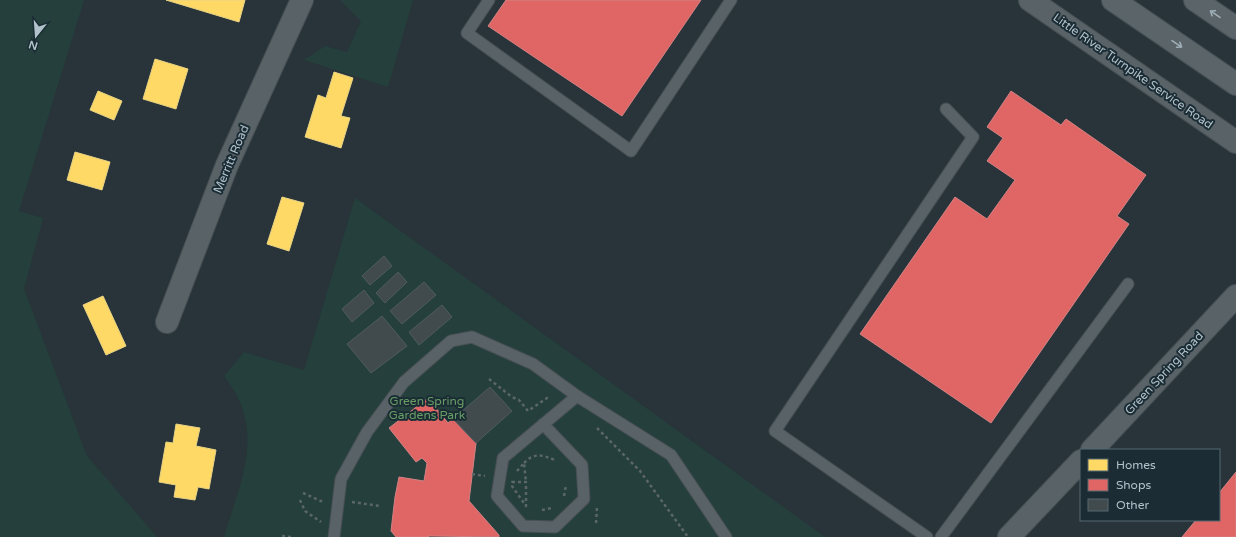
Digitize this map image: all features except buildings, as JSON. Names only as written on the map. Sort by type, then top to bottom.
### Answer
[{"type":"main road","points":[[1113,0],[1236,84]]},
{"type":"main road","points":[[1195,0],[1236,28]]},
{"type":"street","name":"Merritt Road","points":[[167,322],[227,165],[302,0]]},
{"type":"street","name":"Little River Turnpike Service Road","points":[[1030,0],[1236,142]]},
{"type":"street","name":"Green Spring Road","points":[[1093,449],[1236,296]]},
{"type":"street","points":[[1009,537],[1080,462]]},
{"type":"lane","points":[[489,0],[467,33],[631,151],[731,0]]},
{"type":"lane","points":[[927,537],[775,431],[973,137],[946,109]]},
{"type":"lane","points":[[941,537],[1128,284]]},
{"type":"lane","points":[[334,535],[341,479],[367,432],[404,382],[450,341],[472,337],[533,364],[577,396],[671,455],[726,537]]},
{"type":"lane","points":[[543,424],[582,465],[584,499],[555,526],[523,526],[497,496],[503,458],[543,424],[577,396]]},
{"type":"path","points":[[489,379],[512,397],[519,400],[528,411],[547,398],[564,407]]},
{"type":"path","points":[[593,424],[640,471],[688,537]]},
{"type":"path","points":[[512,476],[530,457],[537,455],[556,460]]},
{"type":"path","points":[[524,463],[526,506]]},
{"type":"path","points":[[472,474],[486,476]]},
{"type":"path","points":[[564,497],[566,479]]},
{"type":"path","points":[[526,482],[512,482],[512,486],[526,506],[532,508]]},
{"type":"path","points":[[303,493],[314,499],[338,504],[380,506]]},
{"type":"path","points":[[300,500],[305,511],[334,535]]},
{"type":"path","points":[[538,510],[553,508]]},
{"type":"path","points":[[282,536],[291,537]]},
{"type":"green space","points":[[0,0],[84,0],[19,211],[43,218],[24,289],[87,456],[157,537],[0,537]]},
{"type":"green space","points":[[340,0],[413,0],[388,87],[304,60],[325,46],[347,52],[361,21]]},
{"type":"green space","name":"Green Spring Gardens Park","points":[[355,198],[825,537],[224,537],[243,475],[247,435],[245,416],[237,396],[224,376],[244,352],[304,370]]}]
